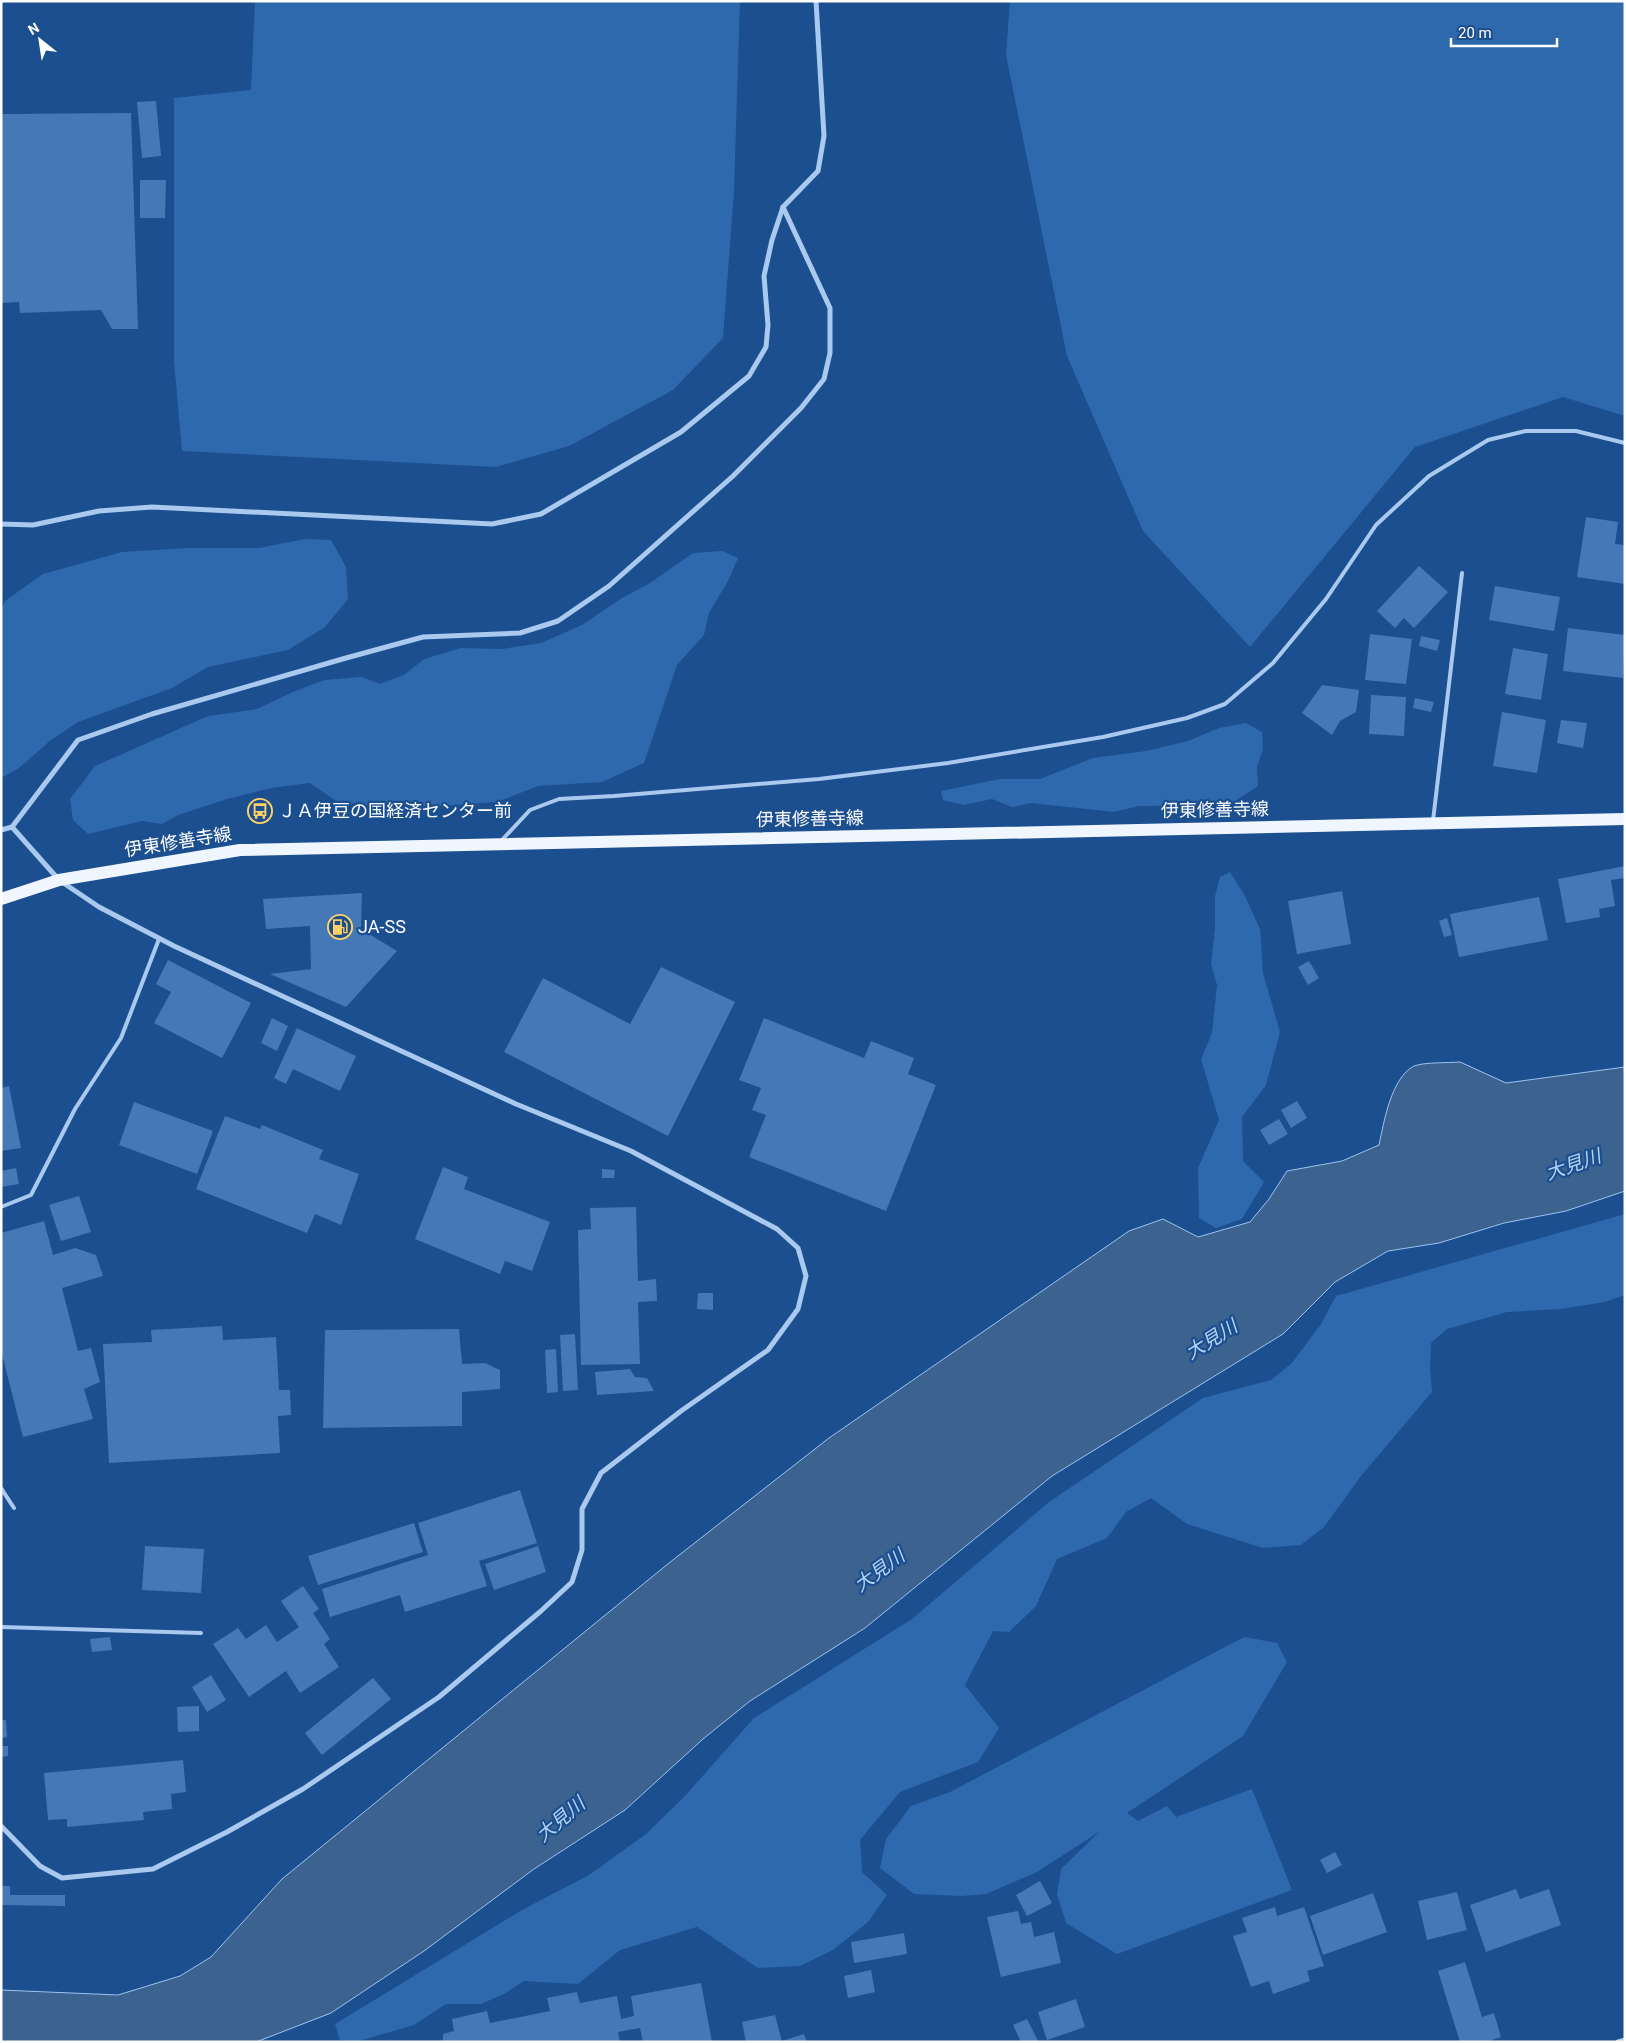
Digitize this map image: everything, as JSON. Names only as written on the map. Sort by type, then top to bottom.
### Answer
[{"type":"main road","name":"伊東修善寺線","points":[[1,899],[59,880],[240,850],[1625,819]]},
{"type":"street","points":[[1,524],[34,525],[99,511],[152,507],[492,524],[541,514],[681,432],[749,376],[766,347],[768,325],[764,276],[772,240],[783,207],[818,171],[824,136],[816,1]]},
{"type":"street","points":[[1,830],[12,827],[78,740],[152,714],[424,637],[520,633],[558,621],[609,586],[733,476],[801,408],[824,379],[830,352],[830,308],[783,207]]},
{"type":"street","points":[[1,1826],[40,1866],[62,1878],[153,1869],[227,1832],[303,1789],[439,1697],[541,1611],[572,1582],[582,1550],[582,1509],[601,1473],[680,1410],[768,1350],[798,1309],[806,1276],[798,1248],[777,1229],[631,1151],[516,1104],[159,939],[99,907],[59,880],[12,827]]},
{"type":"street","points":[[1618,2042],[1625,2040]]},
{"type":"lane","points":[[499,844],[530,810],[559,799],[819,779],[948,763],[1103,737],[1187,718],[1225,704],[1273,663],[1326,599],[1376,525],[1429,476],[1488,440],[1526,431],[1576,431],[1625,443]]},
{"type":"lane","points":[[1433,823],[1462,573]]},
{"type":"lane","points":[[1,1207],[30,1195],[75,1110],[121,1038],[159,939]]},
{"type":"lane","points":[[1,1488],[14,1508]]},
{"type":"lane","points":[[1,1627],[201,1633]]},
{"type":"shaded area","points":[[255,1],[740,1],[734,191],[723,338],[673,390],[569,446],[496,467],[182,451],[174,361],[174,98],[251,90]]},
{"type":"shaded area","points":[[1010,1],[1625,1],[1625,416],[1563,397],[1415,447],[1250,647],[1143,531],[1067,356],[1006,55]]},
{"type":"shaded area","points":[[305,539],[331,540],[346,567],[348,599],[325,627],[288,650],[208,667],[172,688],[78,722],[51,740],[19,768],[1,778],[1,609],[5,601],[43,574],[122,552],[187,548],[259,548]]},
{"type":"shaded area","points":[[722,551],[738,558],[728,581],[709,613],[704,635],[677,665],[644,763],[602,782],[538,786],[497,802],[440,806],[373,807],[336,801],[310,783],[271,788],[227,799],[178,815],[162,824],[142,821],[88,834],[73,820],[70,799],[95,766],[208,716],[257,709],[295,691],[325,680],[362,677],[380,684],[404,675],[424,659],[461,648],[502,649],[541,643],[582,625],[622,598],[650,583],[693,553]]},
{"type":"shaded area","points":[[1246,723],[1262,732],[1263,749],[1257,767],[1258,786],[1229,805],[1139,806],[1114,812],[1031,803],[1012,807],[992,799],[964,805],[943,800],[941,791],[1000,779],[1040,779],[1093,758],[1146,751],[1188,741],[1219,728]]},
{"type":"shaded area","points":[[1230,872],[1245,896],[1260,929],[1263,973],[1280,1032],[1266,1085],[1242,1117],[1243,1161],[1264,1182],[1242,1219],[1216,1228],[1199,1218],[1198,1168],[1219,1120],[1201,1059],[1212,1033],[1217,985],[1211,964],[1215,928],[1215,896],[1220,877]]},
{"type":"shaded area","points":[[1625,1214],[1625,1295],[1605,1302],[1561,1309],[1507,1312],[1447,1329],[1431,1343],[1430,1368],[1432,1392],[1361,1476],[1324,1527],[1301,1545],[1263,1548],[1187,1524],[1151,1498],[1126,1512],[1107,1538],[1057,1559],[1036,1606],[1009,1632],[993,1631],[965,1685],[999,1728],[978,1762],[900,1792],[860,1840],[862,1872],[887,1895],[868,1922],[833,1950],[800,1966],[758,1968],[697,1927],[620,1950],[578,1984],[524,1981],[504,1994],[481,2004],[446,2004],[414,2025],[359,2041],[340,2040],[335,2024],[522,1910],[589,1875],[646,1834],[685,1796],[754,1718],[912,1619],[1049,1502],[1203,1398],[1271,1380],[1292,1363],[1321,1324],[1336,1296]]},
{"type":"shaded area","points":[[1244,1637],[1277,1643],[1287,1662],[1243,1736],[1127,1813],[1138,1821],[1167,1806],[1176,1817],[1252,1789],[1292,1890],[1117,1954],[1066,1923],[1057,1894],[1061,1869],[1099,1832],[1037,1872],[986,1894],[962,1896],[914,1894],[880,1868],[886,1839],[911,1806],[950,1792]]},
{"type":"water","name":"大見川","points":[[1460,1062],[1506,1083],[1625,1067],[1625,1191],[1566,1211],[1504,1223],[1439,1243],[1388,1251],[1335,1282],[1283,1334],[1052,1476],[865,1628],[750,1701],[703,1739],[625,1810],[534,1869],[424,1951],[331,2013],[256,2042],[1,2042],[1,1990],[118,1995],[180,1976],[211,1957],[282,1879],[669,1563],[829,1438],[1129,1231],[1163,1219],[1198,1237],[1250,1222],[1269,1199],[1287,1171],[1342,1161],[1379,1145],[1394,1090],[1406,1072],[1418,1065]]},
{"type":"building","points":[[156,101],[161,156],[142,158],[137,102]]},
{"type":"building","points":[[131,113],[138,329],[112,329],[101,310],[20,313],[19,302],[1,303],[1,114]]},
{"type":"building","points":[[140,180],[166,180],[165,218],[140,218]]},
{"type":"building","points":[[1586,517],[1618,522],[1615,544],[1625,545],[1625,584],[1577,577]]},
{"type":"building","points":[[1419,566],[1448,592],[1414,628],[1404,618],[1395,628],[1377,611]]},
{"type":"building","points":[[1495,586],[1560,597],[1554,631],[1489,620]]},
{"type":"building","points":[[1568,628],[1625,635],[1623,678],[1563,671]]},
{"type":"building","points":[[1370,634],[1412,639],[1406,684],[1365,680]]},
{"type":"building","points":[[1421,636],[1440,640],[1437,651],[1419,646]]},
{"type":"building","points":[[1513,648],[1548,654],[1541,700],[1505,694]]},
{"type":"building","points":[[1322,685],[1359,690],[1356,712],[1340,721],[1332,735],[1302,713]]},
{"type":"building","points":[[1371,695],[1406,697],[1404,736],[1369,734]]},
{"type":"building","points":[[1415,698],[1434,702],[1431,712],[1413,708]]},
{"type":"building","points":[[1502,712],[1546,720],[1537,773],[1493,766]]},
{"type":"building","points":[[1561,720],[1587,723],[1583,748],[1557,743]]},
{"type":"building","points":[[1625,866],[1625,878],[1611,880],[1615,906],[1599,909],[1600,917],[1566,923],[1558,879]]},
{"type":"building","points":[[1342,891],[1351,944],[1297,954],[1288,901]]},
{"type":"building","points":[[362,893],[361,929],[397,951],[346,1007],[270,974],[311,969],[310,926],[266,929],[263,899]]},
{"type":"building","points":[[1539,897],[1548,940],[1459,957],[1450,914]]},
{"type":"building","points":[[1447,918],[1452,935],[1444,937],[1439,921]]},
{"type":"building","points":[[168,960],[251,1003],[222,1058],[154,1023],[171,992],[156,984]]},
{"type":"building","points":[[1309,961],[1319,978],[1308,985],[1298,967]]},
{"type":"building","points":[[661,967],[735,1002],[668,1136],[504,1052],[543,978],[630,1024]]},
{"type":"building","points":[[272,1018],[288,1026],[277,1051],[261,1043]]},
{"type":"building","points":[[764,1018],[864,1058],[871,1041],[914,1058],[908,1074],[936,1085],[886,1211],[749,1157],[766,1115],[752,1110],[761,1088],[739,1080]]},
{"type":"building","points":[[297,1028],[356,1056],[340,1091],[293,1069],[286,1084],[274,1078]]},
{"type":"building","points":[[9,1086],[21,1148],[1,1151],[1,1088]]},
{"type":"building","points":[[1297,1101],[1307,1118],[1291,1128],[1281,1110]]},
{"type":"building","points":[[134,1102],[213,1131],[197,1174],[119,1145]]},
{"type":"building","points":[[225,1116],[260,1129],[262,1125],[323,1150],[319,1159],[359,1174],[341,1225],[315,1214],[307,1233],[196,1189]]},
{"type":"building","points":[[1279,1119],[1288,1134],[1269,1145],[1260,1130]]},
{"type":"building","points":[[443,1167],[468,1177],[464,1189],[550,1222],[532,1271],[505,1261],[500,1274],[415,1239]]},
{"type":"building","points":[[16,1168],[19,1184],[1,1187],[1,1171]]},
{"type":"building","points":[[602,1169],[615,1170],[614,1178],[602,1178]]},
{"type":"building","points":[[79,1196],[91,1232],[61,1241],[49,1205]]},
{"type":"building","points":[[636,1207],[638,1281],[656,1279],[657,1301],[638,1302],[640,1364],[581,1365],[578,1230],[591,1229],[590,1208]]},
{"type":"building","points":[[44,1221],[53,1255],[75,1248],[96,1255],[103,1276],[62,1288],[78,1351],[91,1348],[100,1382],[84,1389],[93,1419],[23,1437],[1,1350],[1,1233]]},
{"type":"building","points":[[698,1293],[713,1293],[713,1310],[697,1309]]},
{"type":"building","points":[[222,1326],[223,1340],[276,1337],[279,1390],[290,1390],[291,1415],[278,1416],[280,1453],[109,1463],[103,1344],[152,1342],[151,1330]]},
{"type":"building","points":[[459,1329],[462,1364],[485,1363],[500,1370],[500,1389],[462,1392],[462,1426],[323,1428],[325,1330]]},
{"type":"building","points":[[575,1334],[578,1390],[563,1391],[560,1335]]},
{"type":"building","points":[[556,1349],[558,1392],[547,1393],[545,1350]]},
{"type":"building","points":[[630,1369],[635,1377],[647,1378],[654,1391],[597,1395],[595,1372]]},
{"type":"building","points":[[520,1490],[537,1543],[479,1561],[487,1586],[405,1612],[400,1595],[330,1617],[322,1589],[428,1555],[418,1523]]},
{"type":"building","points":[[414,1523],[423,1552],[318,1585],[308,1556]]},
{"type":"building","points":[[145,1546],[204,1549],[201,1593],[142,1590]]},
{"type":"building","points":[[538,1546],[546,1572],[494,1590],[485,1564]]},
{"type":"building","points":[[303,1586],[319,1609],[313,1613],[330,1639],[324,1644],[339,1667],[300,1693],[286,1671],[249,1697],[213,1644],[238,1628],[246,1639],[266,1625],[277,1642],[299,1627],[281,1601]]},
{"type":"building","points":[[110,1637],[112,1650],[92,1652],[90,1639]]},
{"type":"building","points":[[211,1675],[226,1700],[207,1712],[192,1687]]},
{"type":"building","points":[[373,1678],[391,1699],[322,1755],[305,1733]]},
{"type":"building","points":[[199,1706],[199,1731],[178,1732],[177,1707]]},
{"type":"building","points":[[1,1720],[6,1720],[7,1737],[1,1738]]},
{"type":"building","points":[[1,1746],[8,1746],[8,1756],[1,1757]]},
{"type":"building","points":[[183,1760],[186,1792],[171,1794],[172,1809],[143,1812],[144,1820],[67,1827],[67,1819],[48,1820],[44,1773]]},
{"type":"building","points":[[1335,1852],[1342,1865],[1327,1873],[1320,1860]]},
{"type":"building","points":[[1040,1881],[1052,1903],[1027,1916],[1016,1895]]},
{"type":"building","points":[[1,1886],[10,1886],[10,1895],[65,1895],[65,1906],[1,1905]]},
{"type":"building","points":[[1516,1889],[1520,1899],[1549,1889],[1561,1925],[1486,1952],[1470,1905]]},
{"type":"building","points":[[1457,1892],[1467,1930],[1427,1940],[1418,1901]]},
{"type":"building","points":[[1373,1893],[1387,1932],[1323,1955],[1310,1916]]},
{"type":"building","points":[[1275,1907],[1277,1916],[1304,1907],[1324,1966],[1307,1971],[1310,1981],[1273,1994],[1269,1981],[1251,1987],[1233,1936],[1247,1932],[1242,1918]]},
{"type":"building","points":[[1018,1911],[1021,1924],[1031,1922],[1034,1937],[1054,1932],[1061,1963],[1001,1977],[987,1917]]},
{"type":"building","points":[[904,1933],[907,1954],[854,1963],[851,1942]]},
{"type":"building","points":[[1465,1962],[1482,2017],[1494,2013],[1501,2037],[1486,2042],[1460,2042],[1438,1971]]},
{"type":"building","points":[[871,1970],[875,1992],[848,1998],[844,1976]]},
{"type":"building","points":[[701,1983],[712,2042],[643,2042],[640,2028],[618,2032],[620,2042],[437,2042],[443,2040],[443,2034],[454,2031],[452,2019],[487,2011],[490,2023],[550,2011],[547,1998],[577,1992],[580,2003],[617,1996],[621,2019],[634,2016],[631,1996]]},
{"type":"building","points":[[1076,1999],[1085,2027],[1047,2040],[1038,2012]]},
{"type":"building","points":[[775,2015],[782,2042],[746,2042],[742,2022]]},
{"type":"building","points":[[1027,2019],[1038,2041],[1021,2042],[1013,2025]]},
{"type":"building","points":[[804,2034],[807,2042],[782,2042],[782,2041]]},
{"type":"place","name":"ＪＡ伊豆の国経済センター前","points":[[260,811]]},
{"type":"place","name":"JA-SS","points":[[340,927]]}]
